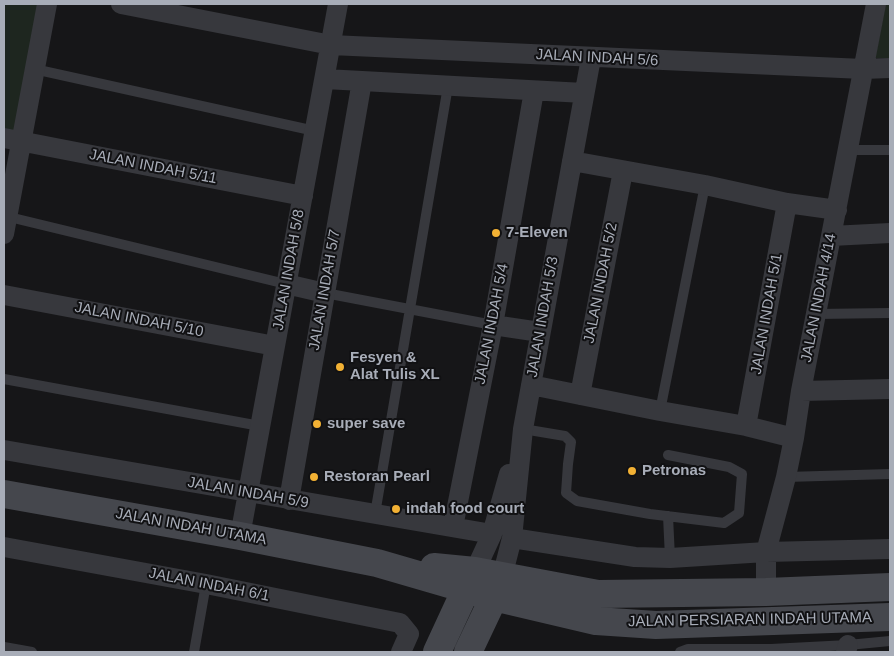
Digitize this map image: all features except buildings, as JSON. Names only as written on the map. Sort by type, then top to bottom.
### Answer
[{"type":"main road","name":"JALAN INDAH UTAMA","points":[[4,494],[240,536],[498,587]]},
{"type":"main road","points":[[437,652],[470,580]]},
{"type":"main road","points":[[468,652],[498,587]]},
{"type":"main road","name":"JALAN PERSIARAN INDAH UTAMA","points":[[498,587],[598,594],[766,592],[890,587]]},
{"type":"main road","name":"JALAN PERSIARAN INDAH UTAMA","points":[[498,587],[596,621],[656,626],[890,617]]},
{"type":"street","points":[[5,222],[12,139],[34,69],[47,4]]},
{"type":"street","name":"JALAN INDAH 5/6","points":[[121,4],[331,45],[591,58],[863,69],[890,68]]},
{"type":"street","name":"JALAN INDAH 5/8","points":[[240,536],[338,4]]},
{"type":"street","name":"JALAN INDAH 4/14","points":[[766,592],[766,552],[786,477],[794,438],[801,391],[876,4]]},
{"type":"street","name":"JALAN INDAH 5/3","points":[[498,587],[512,538],[523,429],[591,58]]},
{"type":"street","points":[[324,79],[584,93]]},
{"type":"street","name":"JALAN INDAH 5/7","points":[[289,500],[362,81]]},
{"type":"street","name":"JALAN INDAH 5/4","points":[[454,528],[493,325],[534,91]]},
{"type":"street","name":"JALAN INDAH 5/11","points":[[12,139],[303,196]]},
{"type":"street","points":[[572,162],[706,185],[787,203],[836,210]]},
{"type":"street","name":"JALAN INDAH 5/2","points":[[580,395],[622,170]]},
{"type":"street","name":"JALAN INDAH 5/1","points":[[746,426],[787,203]]},
{"type":"street","points":[[831,236],[890,233]]},
{"type":"street","points":[[286,284],[325,293]]},
{"type":"street","name":"JALAN INDAH 5/10","points":[[4,295],[275,346]]},
{"type":"street","points":[[493,325],[540,332]]},
{"type":"street","points":[[531,385],[746,426],[794,438]]},
{"type":"street","points":[[801,391],[890,389]]},
{"type":"street","name":"JALAN INDAH 5/3","points":[[470,580],[492,534],[523,429]]},
{"type":"street","name":"JALAN INDAH 5/9","points":[[4,450],[492,534]]},
{"type":"street","points":[[512,538],[636,557],[670,558],[766,552],[890,550]]},
{"type":"street","name":"JALAN INDAH 6/1","points":[[4,547],[206,584],[400,623],[405,643]]},
{"type":"lane","points":[[34,69],[315,131]]},
{"type":"lane","points":[[375,514],[448,86]]},
{"type":"lane","points":[[848,150],[890,150]]},
{"type":"lane","points":[[660,411],[706,185]]},
{"type":"lane","points":[[5,222],[286,284]]},
{"type":"lane","points":[[325,293],[493,325]]},
{"type":"lane","points":[[817,314],[890,313]]},
{"type":"lane","points":[[4,379],[260,426]]},
{"type":"lane","points":[[523,429],[565,436],[571,442],[566,493],[577,501],[724,523],[739,513],[742,474],[729,467],[668,455]]},
{"type":"lane","points":[[786,477],[890,474]]},
{"type":"lane","points":[[668,516],[670,558]]},
{"type":"lane","points":[[194,652],[206,584]]},
{"type":"lane","points":[[680,652],[688,649],[847,649],[890,641]]},
{"type":"lane","points":[[4,647],[32,652]]},
{"type":"shaded area","points":[[4,4],[47,4],[21,141],[4,138]]},
{"type":"shaded area","points":[[886,4],[890,4],[890,58],[875,58]]},
{"type":"place","name":"7-Eleven","points":[[496,233]]},
{"type":"place","name":"Fesyen & Alat Tulis XL","points":[[340,367]]},
{"type":"place","name":"super save","points":[[317,424]]},
{"type":"place","name":"Petronas","points":[[632,471]]},
{"type":"place","name":"Restoran Pearl","points":[[314,477]]},
{"type":"place","name":"indah food court","points":[[396,509]]}]
